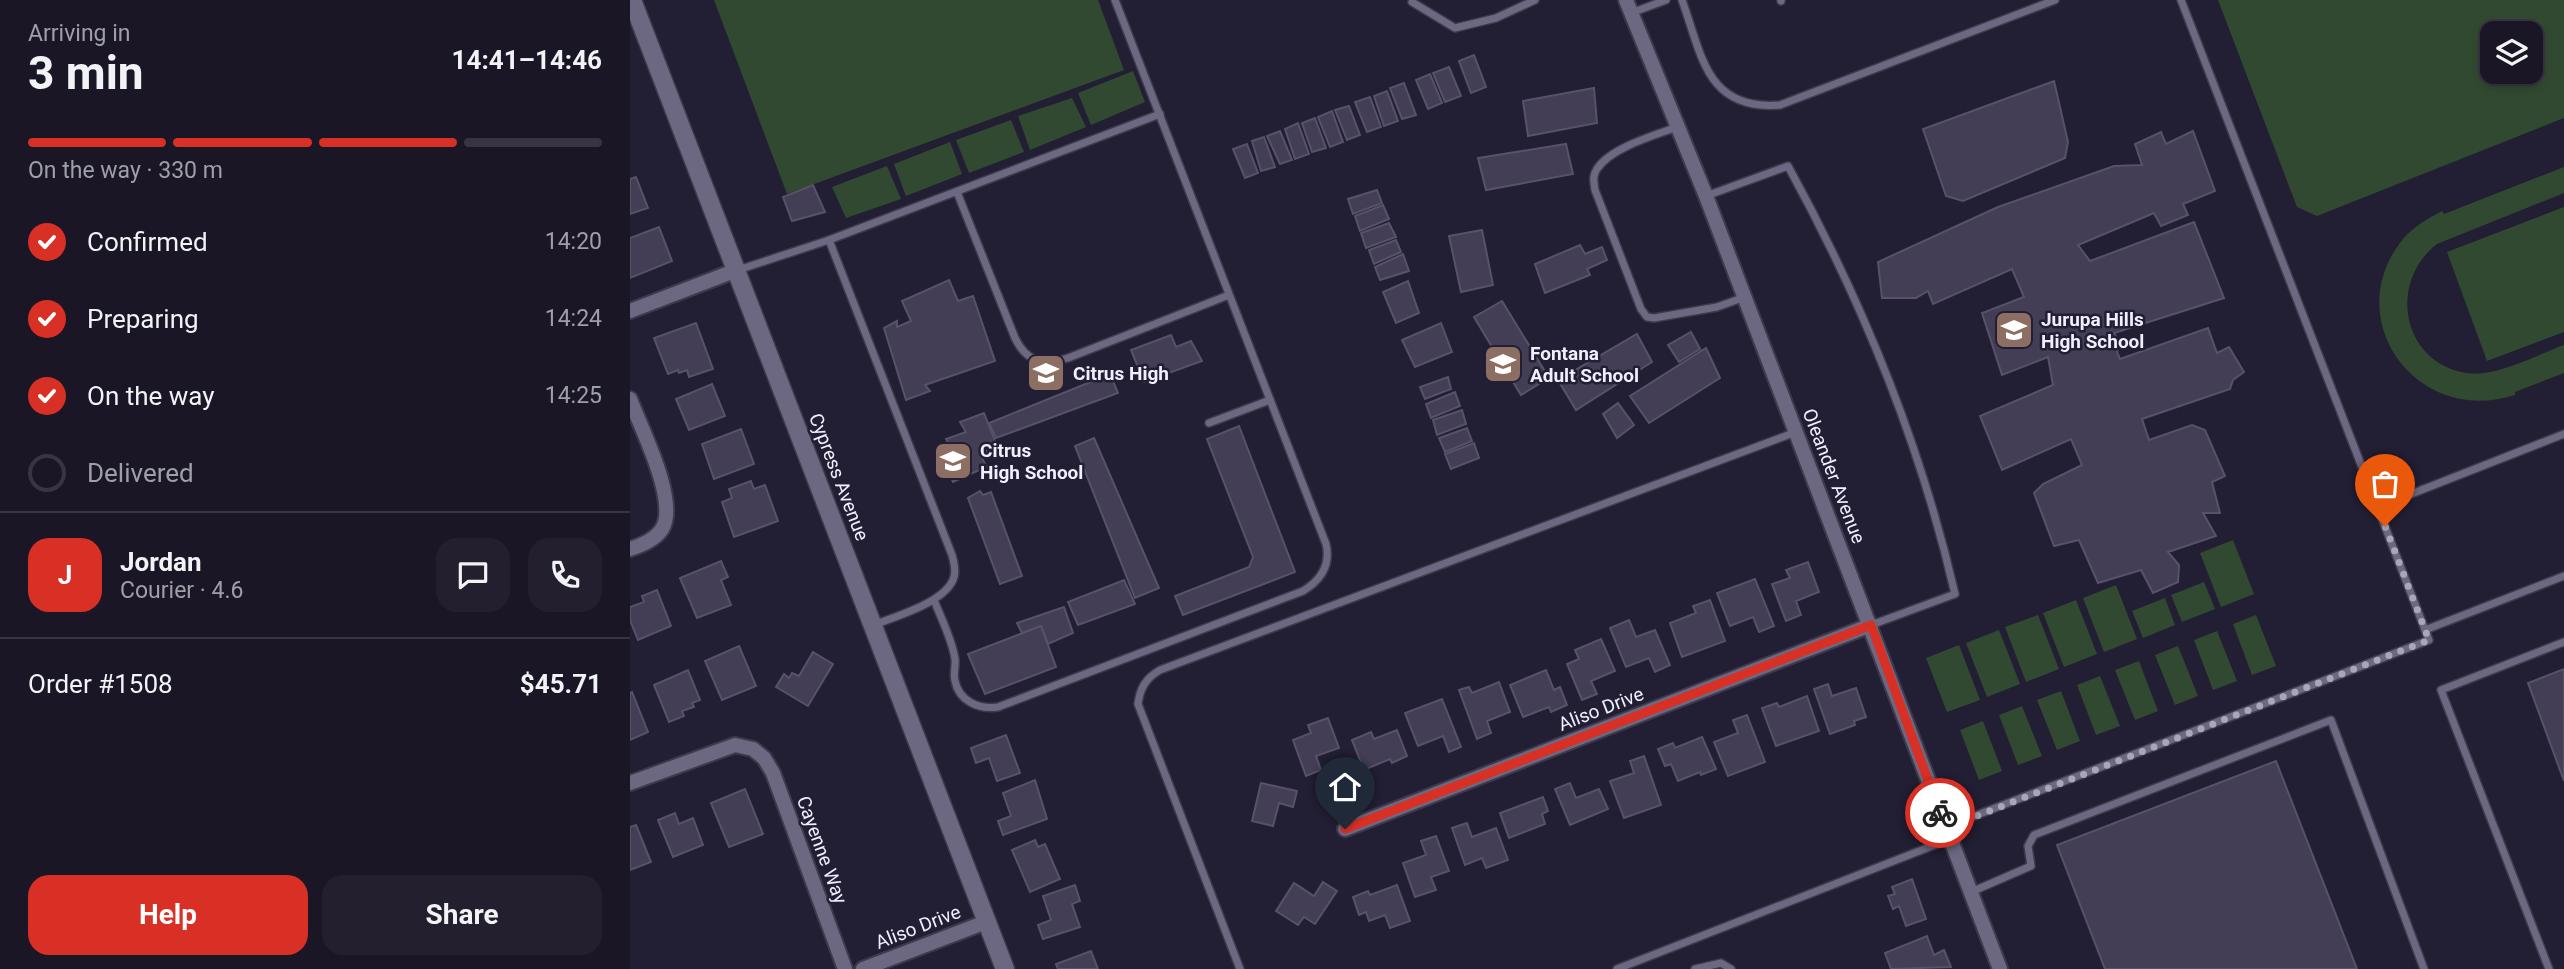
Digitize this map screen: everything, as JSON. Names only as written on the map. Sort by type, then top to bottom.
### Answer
[{"type":"street","name":"Cypress Avenue","points":[[632,0],[1005,969]]},
{"type":"street","name":"Oleander Avenue","points":[[1629,7],[1745,297],[2000,969]]},
{"type":"street","points":[[630,311],[737,270]]},
{"type":"street","points":[[630,400],[664,488],[667,515],[662,529],[654,537],[630,549]]},
{"type":"street","name":"Aliso Drive","points":[[1345,829],[1871,625]]},
{"type":"street","name":"Cayenne Way","points":[[630,783],[735,745],[753,749],[764,758],[773,773],[845,969]]},
{"type":"street","name":"Aliso Drive","points":[[863,969],[986,922]]},
{"type":"lane","points":[[934,600],[955,659],[954,680],[958,690],[965,699],[987,709],[1303,591],[1319,579],[1327,561],[1328,552],[1115,0]]},
{"type":"lane","points":[[1412,2],[1455,28],[1496,18],[1535,0]]},
{"type":"lane","points":[[1629,7],[1666,0]]},
{"type":"lane","points":[[1682,0],[1713,82],[1735,99],[1767,106],[1780,105],[2055,0]]},
{"type":"lane","points":[[1617,969],[2429,640],[2181,0]]},
{"type":"lane","points":[[737,270],[829,240],[1160,114]]},
{"type":"lane","points":[[1678,127],[1637,142],[1613,155],[1599,166],[1593,179],[1641,309],[1647,317],[1654,318],[1717,307],[1745,297]]},
{"type":"lane","points":[[1706,197],[1788,166],[1833,254],[1881,363],[1927,494],[1955,594],[1871,625]]},
{"type":"lane","points":[[957,192],[1015,338],[1028,357],[1049,361],[1068,358],[1229,295]]},
{"type":"lane","points":[[829,240],[952,555],[954,578],[947,590],[934,600],[873,625]]},
{"type":"lane","points":[[1209,423],[1270,400]]},
{"type":"lane","points":[[1240,969],[1138,704],[1143,685],[1150,676],[1796,431]]},
{"type":"lane","points":[[2378,507],[2564,434]]},
{"type":"lane","points":[[2425,629],[2564,576]]},
{"type":"lane","points":[[2549,969],[2441,690],[2564,642]]},
{"type":"lane","points":[[1970,892],[2031,866],[2028,846],[2034,835],[2331,720],[2424,969]]},
{"type":"lane","points":[[1695,969],[1721,963],[1731,969]]},
{"type":"green space","points":[[714,0],[1098,0],[1124,70],[787,194]]},
{"type":"green space","points":[[2218,0],[2564,0],[2564,118],[2317,216],[2297,207]]},
{"type":"green space","points":[[1133,71],[1145,102],[1091,125],[1078,93]]},
{"type":"green space","points":[[1072,98],[1086,127],[1030,150],[1018,116]]},
{"type":"green space","points":[[1011,120],[1024,152],[969,173],[956,140]]},
{"type":"green space","points":[[950,142],[962,174],[906,196],[894,164]]},
{"type":"green space","points":[[887,166],[901,199],[846,218],[832,187]]},
{"type":"green space","points":[[2564,167],[2564,193],[2437,244],[2422,260],[2412,279],[2408,299],[2409,319],[2415,337],[2427,354],[2444,366],[2466,373],[2489,372],[2515,365],[2564,345],[2564,373],[2515,392],[2515,395],[2479,401],[2447,395],[2419,381],[2398,359],[2384,332],[2379,302],[2385,270],[2403,239],[2417,226],[2442,211],[2444,214]]},
{"type":"green space","points":[[2564,207],[2564,332],[2487,361],[2447,252]]},
{"type":"green space","points":[[2233,540],[2254,594],[2221,607],[2200,553]]},
{"type":"green space","points":[[2204,582],[2215,609],[2182,622],[2171,595]]},
{"type":"green space","points":[[2116,585],[2137,639],[2104,652],[2083,598]]},
{"type":"green space","points":[[2165,598],[2175,625],[2143,638],[2132,611]]},
{"type":"green space","points":[[2076,600],[2097,654],[2064,667],[2043,613]]},
{"type":"green space","points":[[2038,615],[2059,669],[2026,682],[2005,627]]},
{"type":"green space","points":[[2256,615],[2276,666],[2252,675],[2233,624]]},
{"type":"green space","points":[[1999,630],[2020,684],[1987,697],[1966,643]]},
{"type":"green space","points":[[2217,631],[2237,681],[2213,690],[2194,640]]},
{"type":"green space","points":[[1959,645],[1980,700],[1947,712],[1926,658]]},
{"type":"green space","points":[[2178,646],[2198,696],[2175,705],[2155,655]]},
{"type":"green space","points":[[2139,661],[2158,711],[2135,720],[2115,670]]},
{"type":"green space","points":[[2100,676],[2120,726],[2096,735],[2077,685]]},
{"type":"green space","points":[[2061,691],[2080,741],[2057,750],[2037,700]]},
{"type":"green space","points":[[2022,706],[2042,756],[2018,765],[1999,715]]},
{"type":"green space","points":[[1983,721],[2002,771],[1979,780],[1960,730]]},
{"type":"building","points":[[1474,55],[1486,87],[1471,93],[1459,61]]},
{"type":"building","points":[[1449,67],[1461,96],[1445,102],[1433,73]]},
{"type":"building","points":[[1430,74],[1442,103],[1428,109],[1416,80]]},
{"type":"building","points":[[2054,81],[2068,142],[2065,158],[1963,201],[1946,196],[1923,129]]},
{"type":"building","points":[[1404,83],[1416,115],[1402,119],[1390,88]]},
{"type":"building","points":[[1594,88],[1597,123],[1528,136],[1523,101]]},
{"type":"building","points":[[1387,91],[1398,121],[1384,126],[1374,96]]},
{"type":"building","points":[[1370,97],[1381,127],[1367,132],[1355,102]]},
{"type":"building","points":[[1349,106],[1360,135],[1347,140],[1335,110]]},
{"type":"building","points":[[1332,111],[1343,142],[1330,147],[1318,117]]},
{"type":"building","points":[[1315,118],[1326,148],[1312,152],[1302,123]]},
{"type":"building","points":[[1298,123],[1309,154],[1295,159],[1285,129]]},
{"type":"building","points":[[1280,131],[1292,160],[1280,164],[1267,136]]},
{"type":"building","points":[[2193,131],[2215,191],[2183,204],[2188,215],[2161,226],[2154,213],[2078,245],[2090,261],[2194,222],[2224,298],[2114,333],[2120,344],[2117,352],[2120,359],[2208,328],[2217,353],[2229,347],[2244,372],[2233,380],[2230,389],[2142,419],[2149,440],[2192,425],[2205,430],[2225,476],[2212,482],[2220,513],[2203,513],[2216,536],[2168,552],[2179,565],[2178,582],[2153,593],[2141,570],[2098,583],[2079,540],[2054,546],[2034,493],[2043,484],[2082,465],[2071,439],[2002,470],[1980,416],[2053,385],[2048,357],[2002,375],[1982,313],[2024,297],[2012,269],[1933,304],[1928,291],[1916,298],[1882,298],[1878,262],[1998,207],[2114,166],[2142,165],[2135,144],[2161,132],[2166,144]]},
{"type":"building","points":[[1264,137],[1275,167],[1261,171],[1252,141]]},
{"type":"building","points":[[1247,144],[1258,173],[1245,178],[1233,149]]},
{"type":"building","points":[[1566,144],[1573,174],[1486,190],[1478,158]]},
{"type":"building","points":[[636,177],[648,208],[630,214],[630,179]]},
{"type":"building","points":[[813,185],[825,212],[792,221],[783,197]]},
{"type":"building","points":[[1377,190],[1382,203],[1353,214],[1348,199]]},
{"type":"building","points":[[1383,205],[1389,219],[1360,231],[1355,216]]},
{"type":"building","points":[[1389,223],[1396,237],[1366,248],[1361,233]]},
{"type":"building","points":[[659,227],[672,261],[630,278],[630,238]]},
{"type":"building","points":[[1482,230],[1493,285],[1461,292],[1449,236]]},
{"type":"building","points":[[1396,240],[1401,252],[1374,264],[1369,250]]},
{"type":"building","points":[[1580,245],[1585,254],[1602,247],[1607,260],[1587,269],[1590,275],[1545,293],[1535,264]]},
{"type":"building","points":[[1403,254],[1409,271],[1380,280],[1375,267]]},
{"type":"building","points":[[949,280],[958,301],[973,296],[995,361],[925,385],[930,391],[906,400],[884,328],[897,321],[897,327],[911,321],[902,301]]},
{"type":"building","points":[[1408,281],[1419,313],[1396,323],[1383,292]]},
{"type":"building","points":[[1502,301],[1549,378],[1521,395],[1474,317]]},
{"type":"building","points":[[696,323],[713,369],[689,377],[687,370],[668,374],[654,338]]},
{"type":"building","points":[[1441,323],[1452,352],[1415,367],[1402,340]]},
{"type":"building","points":[[1691,332],[1700,349],[1679,362],[1668,345]]},
{"type":"building","points":[[1637,334],[1652,362],[1576,410],[1558,380]]},
{"type":"building","points":[[1171,335],[1176,347],[1191,341],[1202,361],[1144,382],[1131,350]]},
{"type":"building","points":[[1706,348],[1720,378],[1649,423],[1630,396]]},
{"type":"building","points":[[1110,374],[1118,393],[996,438],[989,423]]},
{"type":"building","points":[[1448,377],[1451,389],[1425,399],[1420,387]]},
{"type":"building","points":[[712,384],[725,416],[689,430],[676,399]]},
{"type":"building","points":[[1455,392],[1460,406],[1431,418],[1426,404]]},
{"type":"building","points":[[1618,403],[1634,425],[1617,438],[1603,414]]},
{"type":"building","points":[[1462,410],[1466,424],[1437,435],[1433,420]]},
{"type":"building","points":[[984,413],[997,446],[981,454],[986,467],[953,482],[944,460],[956,456],[946,439],[966,432],[960,422]]},
{"type":"building","points":[[1239,426],[1295,572],[1183,615],[1175,596],[1249,567],[1253,557],[1207,439]]},
{"type":"building","points":[[1467,428],[1472,441],[1445,452],[1439,438]]},
{"type":"building","points":[[741,429],[754,464],[714,479],[702,444]]},
{"type":"building","points":[[1094,438],[1159,588],[1135,598],[1075,446]]},
{"type":"building","points":[[1474,443],[1479,458],[1451,469],[1445,454]]},
{"type":"building","points":[[751,481],[754,489],[765,485],[778,521],[734,537],[722,502],[732,498],[729,489]]},
{"type":"building","points":[[980,491],[983,495],[991,492],[1022,576],[1000,584],[968,498]]},
{"type":"building","points":[[721,561],[728,577],[721,580],[731,605],[697,618],[680,578]]},
{"type":"building","points":[[1808,562],[1819,592],[1796,601],[1801,615],[1786,621],[1772,584],[1790,578],[1786,570]]},
{"type":"building","points":[[1755,579],[1774,626],[1759,632],[1753,617],[1730,626],[1717,593]]},
{"type":"building","points":[[1124,580],[1135,604],[1078,625],[1068,602]]},
{"type":"building","points":[[657,590],[671,626],[638,640],[630,620],[630,607],[644,602],[642,596]]},
{"type":"building","points":[[1710,600],[1725,641],[1682,657],[1670,623],[1696,613],[1693,606]]},
{"type":"building","points":[[1064,607],[1073,633],[1048,644],[1041,626],[1022,633],[1017,623]]},
{"type":"building","points":[[1629,620],[1636,637],[1655,630],[1670,665],[1655,672],[1649,658],[1626,667],[1610,628]]},
{"type":"building","points":[[1041,626],[1056,667],[985,694],[968,654]]},
{"type":"building","points":[[1601,639],[1615,671],[1591,681],[1597,694],[1582,700],[1567,664],[1579,659],[1575,650]]},
{"type":"building","points":[[739,646],[756,686],[722,700],[705,661]]},
{"type":"building","points":[[813,652],[833,664],[808,706],[776,687],[784,674],[789,678],[792,673],[799,676]]},
{"type":"building","points":[[2564,669],[2564,781],[2528,683]]},
{"type":"building","points":[[688,670],[700,700],[692,703],[694,707],[682,711],[684,716],[669,722],[654,685]]},
{"type":"building","points":[[1546,670],[1554,690],[1560,687],[1567,705],[1551,712],[1549,707],[1523,717],[1510,685]]},
{"type":"building","points":[[1499,682],[1510,712],[1487,721],[1491,733],[1477,739],[1459,690],[1469,687],[1472,693]]},
{"type":"building","points":[[1828,684],[1832,696],[1856,688],[1866,717],[1854,721],[1855,725],[1830,734],[1814,689]]},
{"type":"building","points":[[632,692],[648,732],[630,740],[630,693]]},
{"type":"building","points":[[1807,696],[1819,731],[1776,746],[1762,708],[1777,703],[1779,707]]},
{"type":"building","points":[[1442,699],[1461,747],[1449,752],[1443,736],[1418,746],[1405,713]]},
{"type":"building","points":[[1747,715],[1765,762],[1728,776],[1714,742],[1738,733],[1733,720]]},
{"type":"building","points":[[1328,718],[1339,748],[1316,756],[1321,770],[1306,776],[1293,740],[1311,733],[1308,725]]},
{"type":"building","points":[[1397,730],[1407,756],[1392,763],[1390,759],[1364,770],[1352,740],[1371,732],[1374,739]]},
{"type":"building","points":[[1006,735],[1020,773],[997,781],[989,758],[976,763],[971,748]]},
{"type":"building","points":[[1702,737],[1716,769],[1678,781],[1671,764],[1665,766],[1658,749],[1673,743],[1675,748]]},
{"type":"building","points":[[1644,756],[1661,805],[1624,818],[1610,781],[1634,773],[1630,761]]},
{"type":"building","points":[[2276,761],[2357,969],[2105,969],[2057,845]]},
{"type":"building","points":[[1035,780],[1047,819],[1003,835],[998,821],[1011,816],[1003,793]]},
{"type":"building","points":[[1261,783],[1297,791],[1293,807],[1279,803],[1273,826],[1252,821]]},
{"type":"building","points":[[1570,783],[1576,798],[1599,789],[1608,809],[1570,825],[1555,789]]},
{"type":"building","points":[[745,789],[763,834],[729,847],[711,803]]},
{"type":"building","points":[[1543,797],[1548,811],[1542,814],[1545,824],[1509,838],[1500,813]]},
{"type":"building","points":[[675,813],[679,824],[693,818],[703,845],[673,857],[658,820]]},
{"type":"building","points":[[1467,823],[1472,837],[1496,828],[1508,860],[1486,868],[1482,858],[1465,865],[1452,828]]},
{"type":"building","points":[[636,825],[651,862],[630,870],[630,827]]},
{"type":"building","points":[[1436,836],[1449,871],[1431,877],[1436,890],[1415,897],[1403,863],[1426,855],[1421,841]]},
{"type":"building","points":[[1035,840],[1038,847],[1045,844],[1060,879],[1030,892],[1012,850]]},
{"type":"building","points":[[1912,879],[1926,919],[1906,926],[1899,906],[1893,909],[1888,896],[1895,894],[1892,887]]},
{"type":"building","points":[[1323,882],[1337,891],[1315,924],[1304,917],[1298,925],[1276,911],[1294,883],[1314,896]]},
{"type":"building","points":[[1075,885],[1080,901],[1072,904],[1080,927],[1043,939],[1038,925],[1051,920],[1043,896]]},
{"type":"building","points":[[1397,885],[1410,921],[1390,928],[1385,915],[1369,921],[1366,912],[1359,915],[1353,897],[1368,891],[1370,895]]},
{"type":"building","points":[[1927,936],[1934,955],[1944,950],[1951,967],[1891,969],[1885,953]]},
{"type":"building","points":[[1091,951],[1098,969],[1058,969],[1056,964]]},
{"type":"way so far","points":[[1940,813],[1946,828],[2429,640],[2385,526]]},
{"type":"place","name":"Jurupa Hills High School","points":[[2014,330]]},
{"type":"place","name":"Fontana Adult School","points":[[1503,364]]},
{"type":"place","name":"Citrus High","points":[[1046,373]]},
{"type":"place","name":"Citrus High School","points":[[953,461]]},
{"type":"route","points":[[1345,829],[1871,625],[1940,813]]}]
